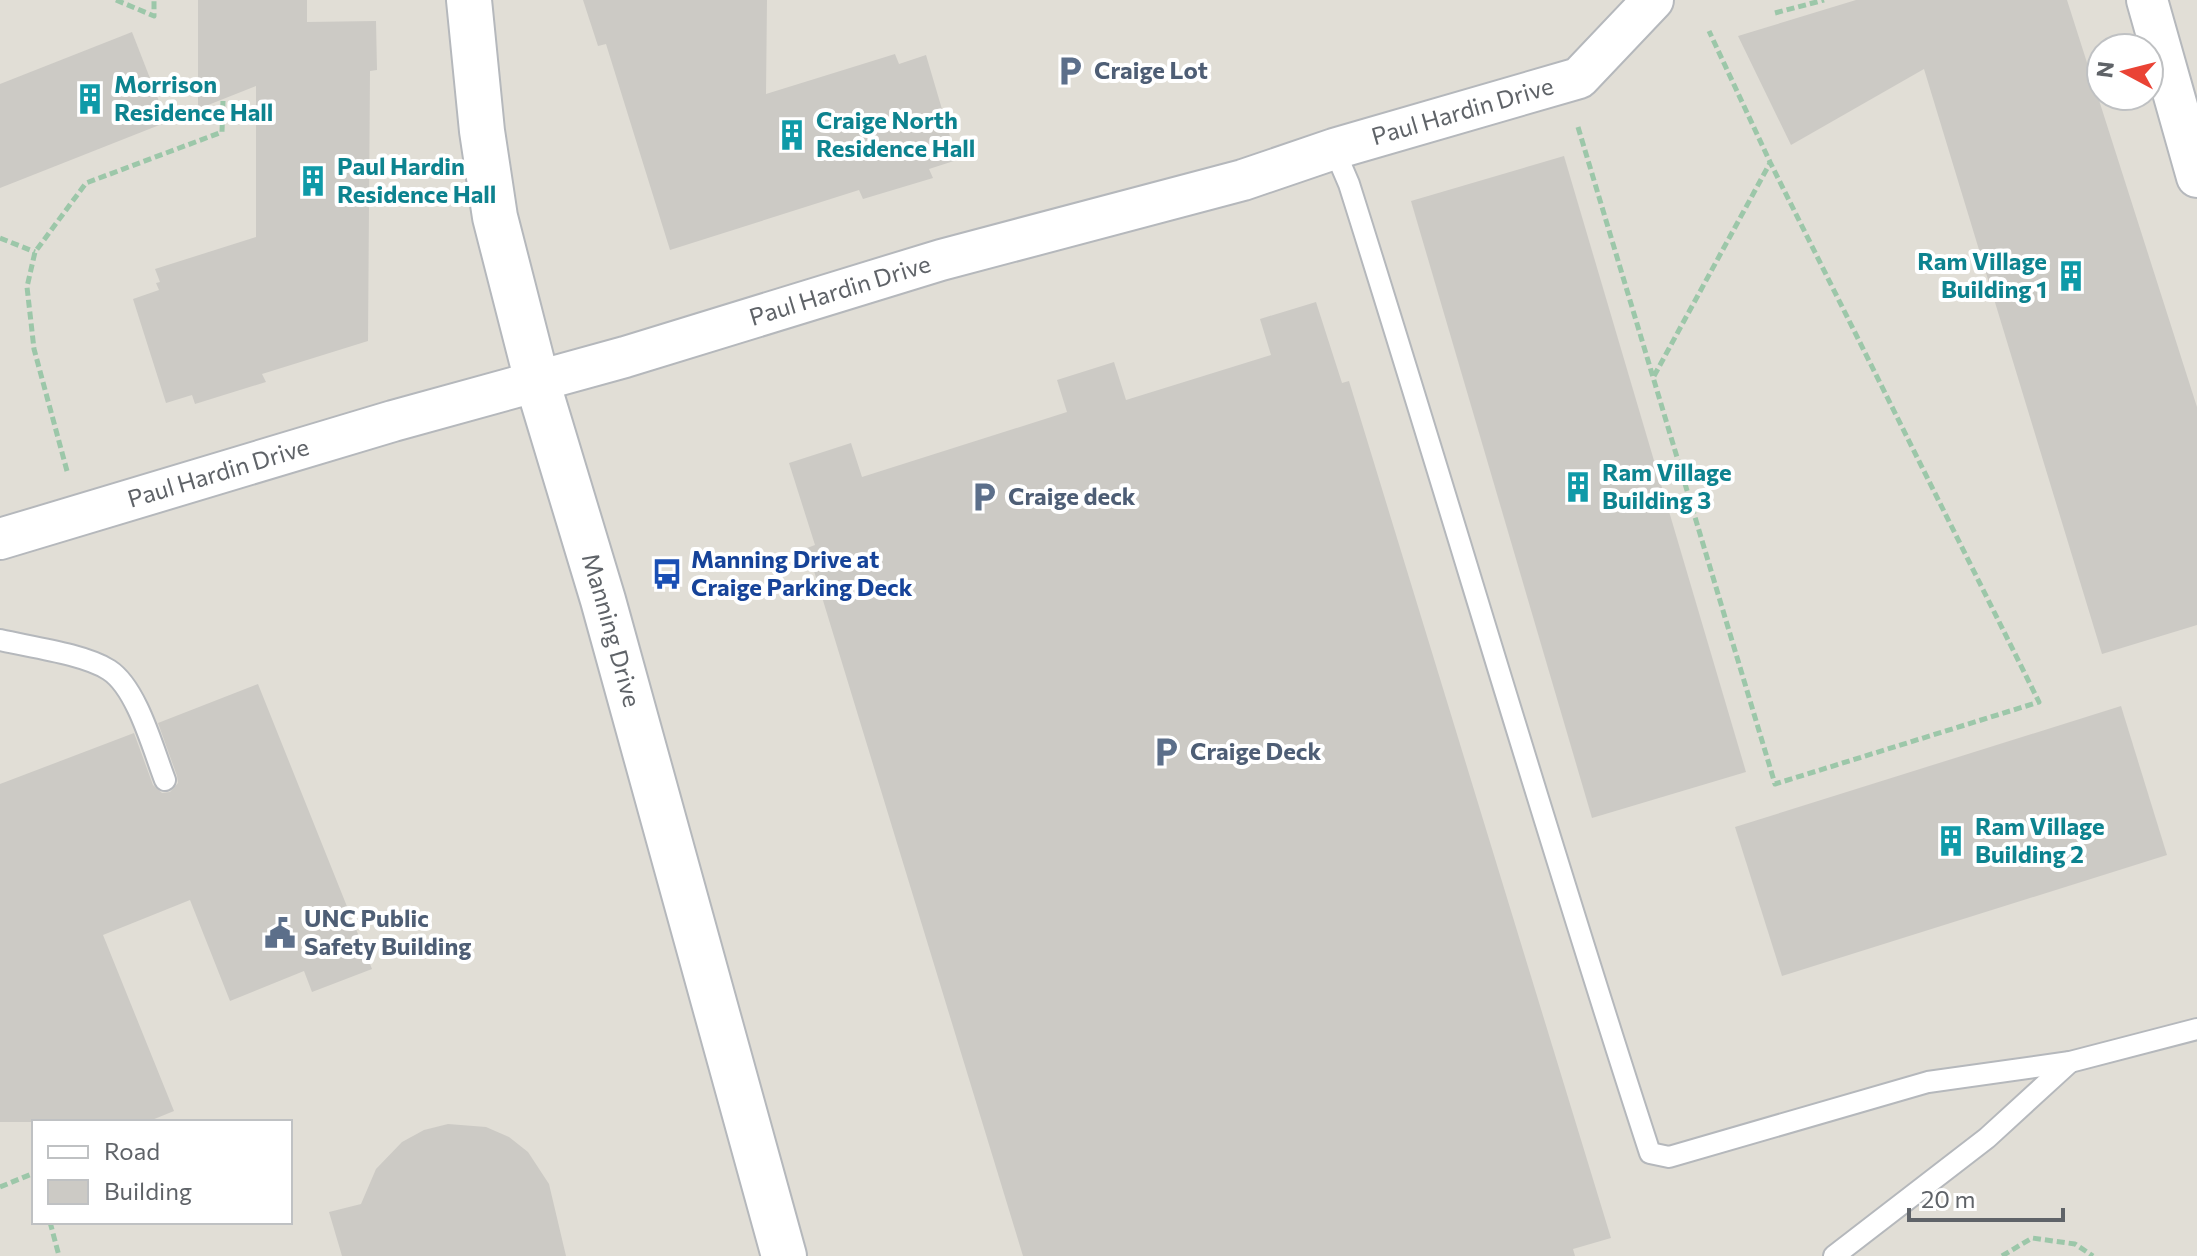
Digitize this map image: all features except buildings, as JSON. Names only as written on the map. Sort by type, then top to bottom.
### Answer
[{"type":"street","name":"Manning Drive","points":[[469,0],[482,131],[495,217],[537,381],[603,600],[784,1256]]},
{"type":"street","name":"Paul Hardin Drive","points":[[0,539],[941,260],[1243,180],[1334,149],[1579,78],[1653,0]]},
{"type":"street","points":[[2147,0],[2197,177]]},
{"type":"lane","points":[[1334,149],[1349,184],[1438,467],[1577,931],[1650,1153],[1669,1157],[1928,1082],[2070,1062],[2197,1029]]},
{"type":"lane","points":[[0,640],[94,663],[110,671],[131,697],[165,780]]},
{"type":"lane","points":[[1834,1256],[1987,1138],[2070,1062]]},
{"type":"path","points":[[116,0],[154,16],[154,0]]},
{"type":"path","points":[[1775,13],[1824,0]]},
{"type":"path","points":[[1574,115],[1775,784],[2039,702],[1770,162],[1709,31]]},
{"type":"path","points":[[70,481],[34,349],[27,287],[35,252],[86,183],[222,132],[223,101]]},
{"type":"path","points":[[1653,377],[1770,162]]},
{"type":"path","points":[[0,238],[35,252]]},
{"type":"path","points":[[0,1187],[32,1174]]},
{"type":"path","points":[[51,1224],[59,1256]]},
{"type":"path","points":[[2002,1256],[2032,1238],[2075,1244],[2093,1256]]},
{"type":"shaded area","points":[[0,0],[2197,0],[2197,1256],[0,1256]]},
{"type":"place","name":"Craige Lot","points":[[1070,71]]},
{"type":"place","name":"Morrison Residence Hall","points":[[90,99]]},
{"type":"place","name":"Craige North Residence Hall","points":[[792,135]]},
{"type":"place","name":"Paul Hardin Residence Hall","points":[[313,181]]},
{"type":"place","name":"Ram Village Building 1","points":[[2071,276]]},
{"type":"place","name":"Ram Village Building 3","points":[[1578,487]]},
{"type":"place","name":"Craige deck","points":[[984,497]]},
{"type":"place","name":"Manning Drive at Craige Parking Deck","points":[[667,574]]},
{"type":"place","name":"Craige Deck","points":[[1166,752]]},
{"type":"place","name":"Ram Village Building 2","points":[[1951,841]]},
{"type":"place","name":"UNC Public Safety Building","points":[[280,933]]}]
